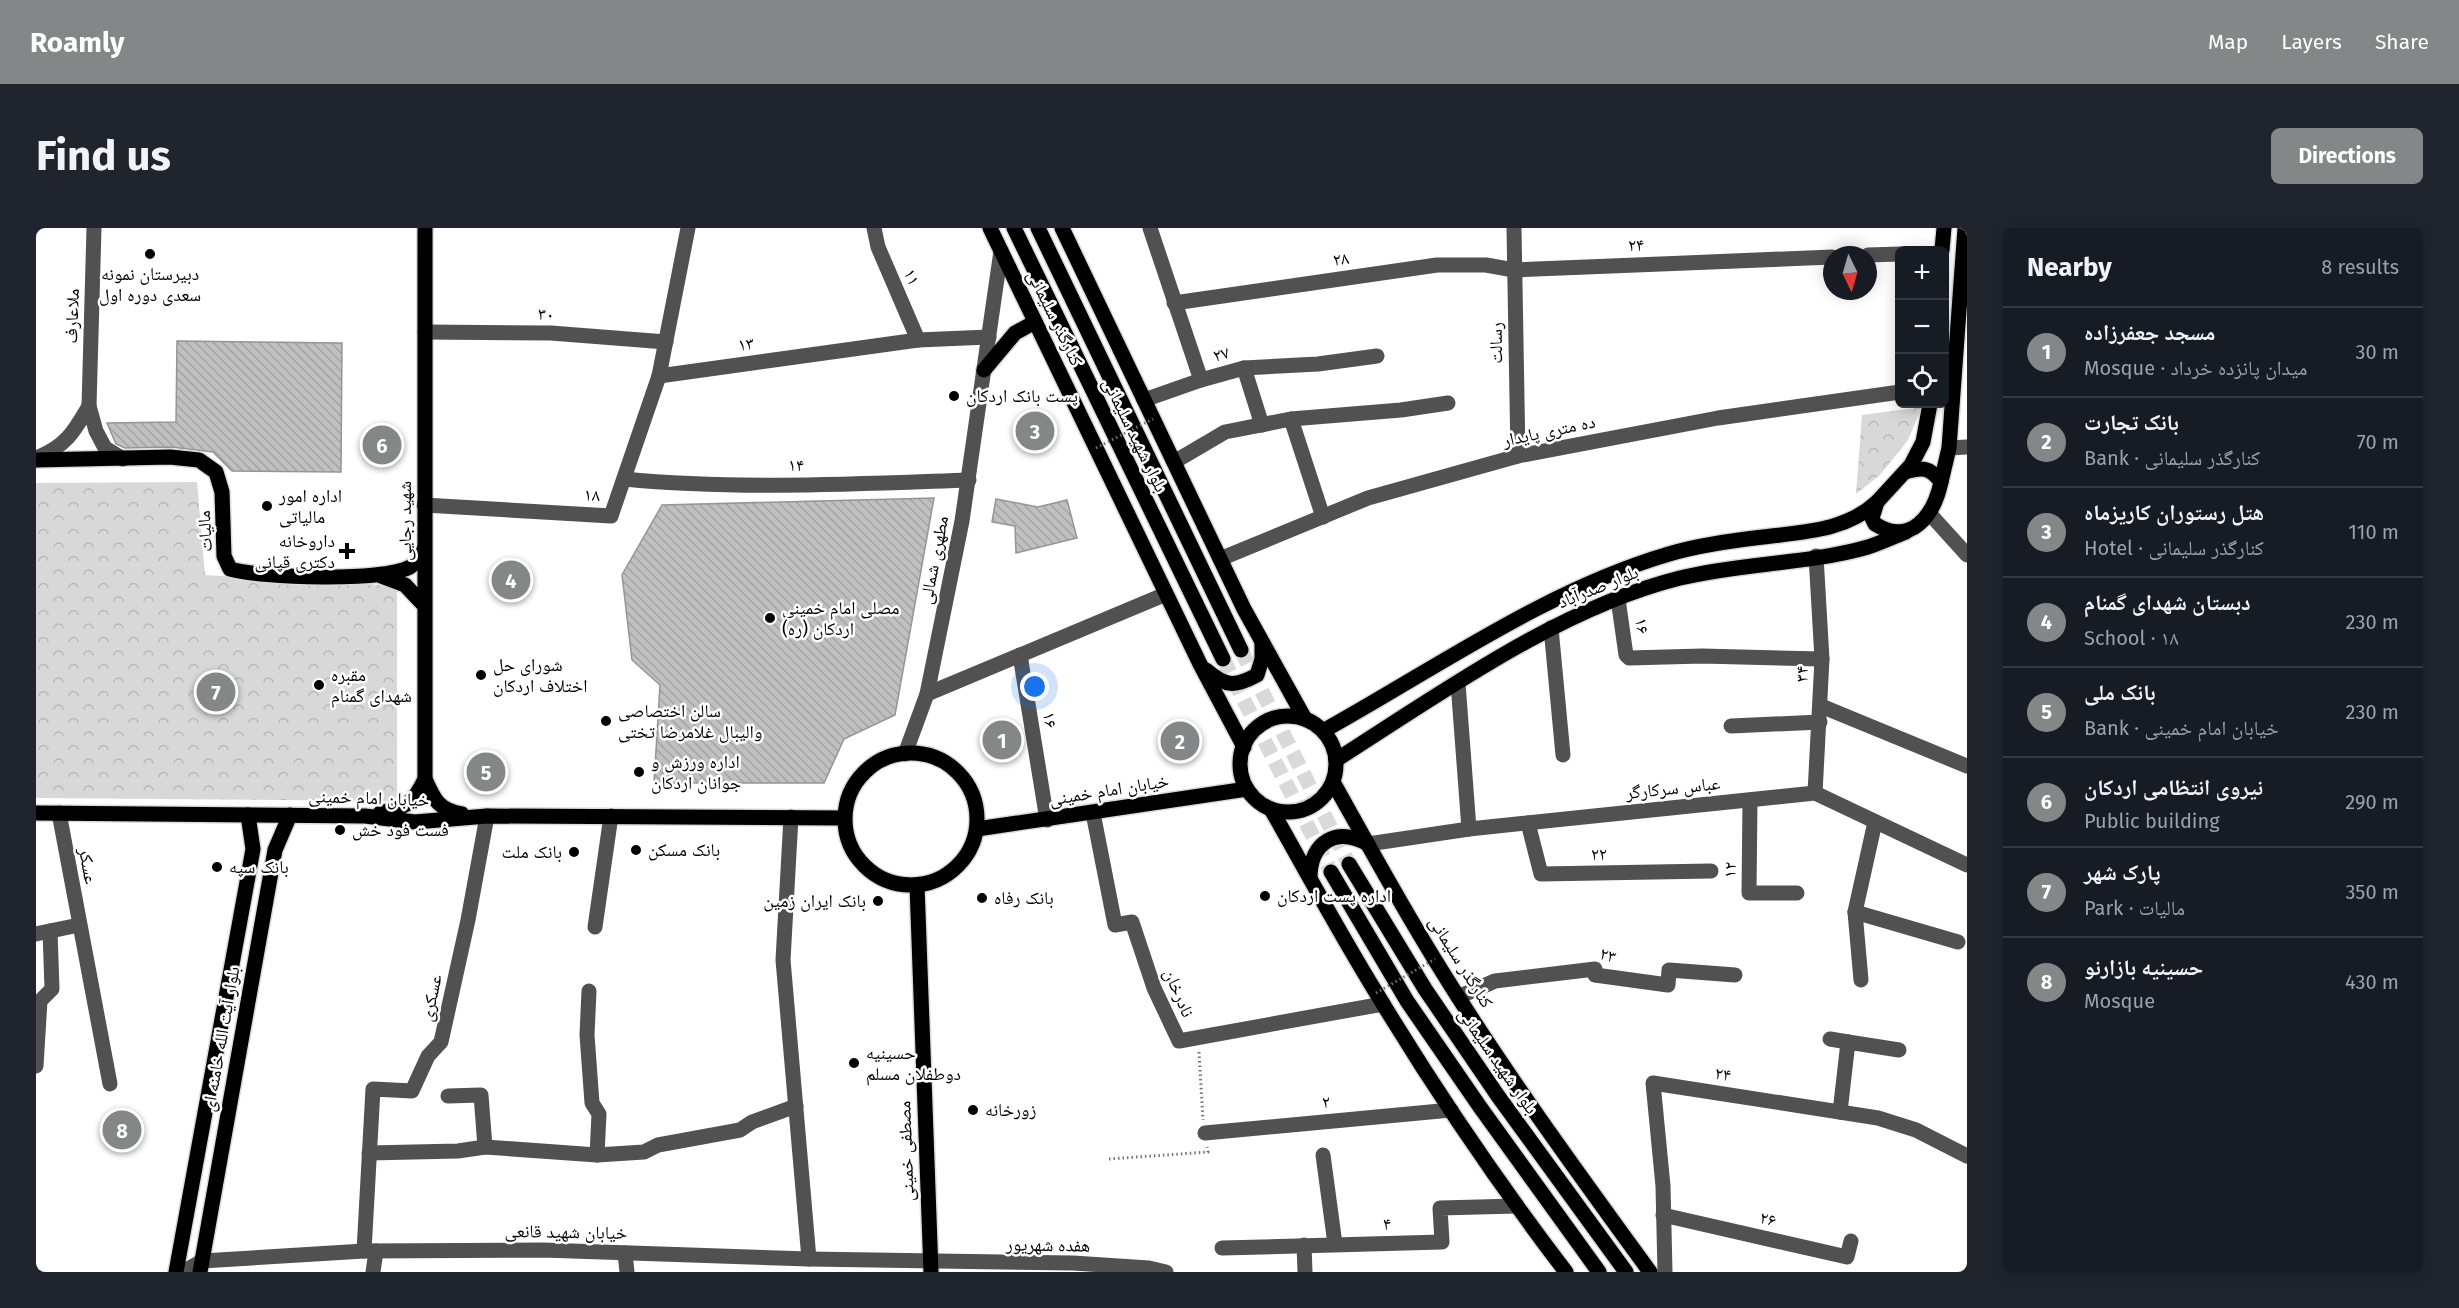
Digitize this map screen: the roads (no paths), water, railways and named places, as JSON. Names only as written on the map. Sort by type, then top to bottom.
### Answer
[{"type":"main road","name":"شهید رجایی","points":[[424,778],[425,228]]},
{"type":"main road","name":"کنارگذر سلیمانی","points":[[990,228],[1200,664],[1244,747]]},
{"type":"main road","name":"بلوار شهید سلیمانی","points":[[1014,228],[1223,659]]},
{"type":"main road","name":"بلوار شهید سلیمانی","points":[[1038,228],[1241,650]]},
{"type":"main road","points":[[1062,228],[1220,559],[1262,642],[1305,719]]},
{"type":"main road","points":[[1942,246],[1944,228]]},
{"type":"main road","points":[[1929,408],[1923,442],[1905,472],[1877,502],[1872,518],[1875,524],[1886,530],[1906,532],[1918,525],[1929,513],[1938,496],[1949,448],[1962,332],[1965,228]]},
{"type":"main road","points":[[984,370],[1015,333],[1035,322]]},
{"type":"main road","name":"مالیات","points":[[123,459],[170,457],[199,460],[216,472],[222,492],[224,556],[230,569],[269,576],[381,576]]},
{"type":"main road","points":[[36,459],[123,459]]},
{"type":"main road","points":[[1905,472],[1922,468],[1930,469],[1941,482]]},
{"type":"main road","name":"بلوار صدرآباد","points":[[1323,731],[1547,603],[1617,571],[1671,553],[1728,541],[1824,530],[1853,520],[1877,502]]},
{"type":"main road","name":"بلوار صدرآباد","points":[[1336,760],[1551,628],[1618,599],[1679,578],[1868,547],[1906,532]]},
{"type":"main road","points":[[381,576],[410,567],[418,561],[424,549]]},
{"type":"main road","points":[[381,576],[405,585],[424,605]]},
{"type":"main road","points":[[1200,664],[1220,682],[1240,684],[1257,675],[1262,659],[1262,642]]},
{"type":"main road","points":[[1289,716],[1305,719],[1323,731],[1332,745],[1336,760],[1333,782],[1326,795],[1314,805],[1286,812],[1271,809],[1257,801],[1247,789],[1240,765],[1248,738],[1259,726],[1273,719],[1289,716]]},
{"type":"main road","points":[[905,754],[925,755],[944,762],[959,774],[970,790],[976,809],[977,829],[970,850],[957,867],[938,880],[917,885],[895,884],[874,875],[858,859],[848,840],[844,818],[848,799],[856,782],[870,768],[886,758],[905,754]]},
{"type":"main road","points":[[424,778],[435,800],[448,812],[480,816]]},
{"type":"main road","points":[[365,816],[401,809],[415,800],[424,778]]},
{"type":"main road","name":"کنارگذر سلیمانی","points":[[1333,782],[1458,997],[1513,1081],[1650,1272]]},
{"type":"main road","name":"خیابان امام خمینی","points":[[977,829],[1247,789]]},
{"type":"main road","points":[[1271,809],[1380,999],[1516,1206],[1566,1272]]},
{"type":"main road","name":"خیابان امام خمینی","points":[[36,813],[365,816],[415,822],[480,816],[844,818]]},
{"type":"main road","name":"بلوار آیت الله خامنه ای","points":[[176,1272],[253,849],[248,815]]},
{"type":"main road","name":"بلوار آیت الله خامنه ای","points":[[201,1266],[275,850],[290,815]]},
{"type":"main road","points":[[1310,878],[1310,866],[1314,854],[1322,844],[1345,835],[1357,837],[1368,844]]},
{"type":"main road","name":"بلوار شهید سلیمانی","points":[[1349,864],[1445,1019],[1626,1272]]},
{"type":"main road","points":[[1331,872],[1407,1001],[1599,1272]]},
{"type":"main road","name":"مصطفی خمینی","points":[[917,885],[930,1267]]},
{"type":"street","name":"ملاعارف","points":[[89,406],[94,228]]},
{"type":"street","points":[[659,376],[688,228]]},
{"type":"street","name":"۱۱","points":[[874,228],[878,247],[918,340]]},
{"type":"street","name":"۲۷","points":[[1150,228],[1200,380],[1244,368],[1318,364],[1377,356]]},
{"type":"street","name":"رسالت","points":[[1514,228],[1518,456]]},
{"type":"street","name":"مطهری شمالی","points":[[905,754],[927,694],[969,480],[1001,251]]},
{"type":"street","points":[[1877,255],[1895,254]]},
{"type":"street","name":"۲۴","points":[[1514,270],[1823,257]]},
{"type":"street","name":"۲۸","points":[[1174,303],[1437,265],[1486,265],[1514,270]]},
{"type":"street","name":"۳۰","points":[[425,332],[551,333],[666,342]]},
{"type":"street","name":"۱۳","points":[[659,376],[918,340],[989,337]]},
{"type":"street","points":[[1244,368],[1262,425]]},
{"type":"street","name":"۱۸","points":[[424,505],[611,516],[659,376]]},
{"type":"street","points":[[1144,400],[1200,380]]},
{"type":"street","name":"ده متری پایدار","points":[[1220,559],[1368,498],[1518,456],[1718,418],[1895,393]]},
{"type":"street","points":[[1174,462],[1225,432],[1291,419],[1401,410],[1448,403]]},
{"type":"street","points":[[89,406],[96,431],[105,448],[123,459]]},
{"type":"street","points":[[36,459],[52,452],[73,435],[89,406]]},
{"type":"street","points":[[1291,419],[1323,517]]},
{"type":"street","points":[[1949,448],[1967,447]]},
{"type":"street","name":"۱۴","points":[[624,479],[685,485],[855,484],[969,480]]},
{"type":"street","points":[[1929,513],[1967,555]]},
{"type":"street","name":"۳۴","points":[[1815,794],[1821,714],[1822,659],[1816,556]]},
{"type":"street","points":[[927,694],[1166,594]]},
{"type":"street","name":"۱۶","points":[[1618,599],[1626,655],[1629,658],[1702,656],[1822,659]]},
{"type":"street","points":[[1551,628],[1563,755]]},
{"type":"street","name":"۱۶","points":[[1020,656],[1047,819]]},
{"type":"street","points":[[1458,683],[1469,829]]},
{"type":"street","points":[[1731,726],[1821,714],[1967,766]]},
{"type":"street","points":[[1815,794],[1967,865]]},
{"type":"street","name":"عباس سرکارگر","points":[[1368,844],[1469,829],[1815,794]]},
{"type":"street","name":"۱۲","points":[[1750,800],[1749,892],[1797,892]]},
{"type":"street","name":"عسکر","points":[[59,813],[110,1084]]},
{"type":"street","name":"نادرخان","points":[[1093,813],[1115,925],[1132,922],[1154,988],[1179,1041],[1198,1039],[1380,999]]},
{"type":"street","name":"عسکری","points":[[373,1272],[370,1251],[369,1152],[373,1089],[412,1090],[428,1056],[441,1042],[468,920],[480,816]]},
{"type":"street","points":[[595,927],[611,816]]},
{"type":"street","points":[[791,817],[783,960],[809,1259]]},
{"type":"street","points":[[1861,980],[1855,912],[1875,822]]},
{"type":"street","name":"۲۲","points":[[1528,823],[1541,874],[1711,871]]},
{"type":"street","points":[[1855,912],[1958,942]]},
{"type":"street","points":[[36,1066],[40,1001],[52,989],[43,933],[79,925]]},
{"type":"street","name":"۲۳","points":[[1458,997],[1495,981],[1595,969],[1595,975],[1668,985],[1669,970],[1735,975]]},
{"type":"street","points":[[589,991],[587,1035],[592,1103],[599,1114],[597,1155]]},
{"type":"street","points":[[1830,1039],[1899,1050]]},
{"type":"street","points":[[1840,1112],[1848,1042]]},
{"type":"street","name":"۲۴","points":[[1665,1272],[1653,1083],[1878,1118],[1916,1130],[1967,1156]]},
{"type":"street","points":[[448,1096],[481,1095],[485,1147]]},
{"type":"street","points":[[369,1152],[458,1151],[485,1147],[597,1155],[644,1152],[658,1145],[740,1130],[752,1122],[796,1106]]},
{"type":"street","name":"۲","points":[[1204,1133],[1451,1110]]},
{"type":"street","points":[[1323,1155],[1335,1244]]},
{"type":"street","name":"۴","points":[[1222,1248],[1442,1242],[1440,1208],[1516,1206]]},
{"type":"street","name":"۲۶","points":[[1663,1215],[1847,1257],[1851,1241]]},
{"type":"street","points":[[1304,1245],[1305,1272]]},
{"type":"street","name":"خیابان شهید قانعی","points":[[201,1266],[370,1251],[543,1250],[809,1259],[930,1267]]},
{"type":"street","points":[[625,1253],[627,1272]]},
{"type":"street","name":"هفده شهریور","points":[[930,1267],[1073,1263],[1149,1268],[1166,1272]]},
{"type":"street","points":[[183,1272],[201,1266]]},
{"type":"tunnel","points":[[1241,650],[1349,864]]},
{"type":"tunnel","points":[[1223,659],[1331,872]]},
{"type":"place","name":"دبیرستان نمونه سعدی دوره اول","points":[[150,254]]},
{"type":"place","name":"پست بانک اردکان","points":[[954,396]]},
{"type":"place","name":"هتل رستوران کاریزماه","points":[[1035,431]]},
{"type":"place","name":"نیروی انتظامی اردکان","points":[[382,445]]},
{"type":"place","name":"اداره امور مالیاتی","points":[[267,506]]},
{"type":"place","name":"داروخانه دکتری قپانی","points":[[347,551]]},
{"type":"place","name":"دبستان شهدای گمنام","points":[[511,580]]},
{"type":"place","name":"مصلی امام خمینی (ره) اردکان","points":[[770,618]]},
{"type":"place","name":"شورای حل اختلاف اردکان","points":[[481,675]]},
{"type":"place","name":"مقبره شهدای گمنام","points":[[319,685]]},
{"type":"place","name":"پارک شهر","points":[[216,692]]},
{"type":"place","name":"سالن اختصاصی والیبال غلامرضا تختی","points":[[606,721]]},
{"type":"place","name":"مسجد جعفرزاده","points":[[1002,740]]},
{"type":"place","name":"بانک تجارت","points":[[1180,741]]},
{"type":"place","name":"بانک ملی","points":[[486,772]]},
{"type":"place","name":"اداره ورزش و جوانان اردکان","points":[[639,772]]},
{"type":"place","name":"فست فود خش","points":[[340,830]]},
{"type":"place","name":"بانک مسکن","points":[[636,850]]},
{"type":"place","name":"بانک ملت","points":[[574,852]]},
{"type":"place","name":"بانک سپه","points":[[217,867]]},
{"type":"place","name":"اداره پست اردکان","points":[[1265,896]]},
{"type":"place","name":"بانک رفاه","points":[[982,898]]},
{"type":"place","name":"بانک ایران زمین","points":[[878,901]]},
{"type":"place","name":"حسینیه دوطفلان مسلم","points":[[854,1063]]},
{"type":"place","name":"زورخانه","points":[[973,1110]]},
{"type":"place","name":"حسینیه بازارنو","points":[[122,1130]]}]
